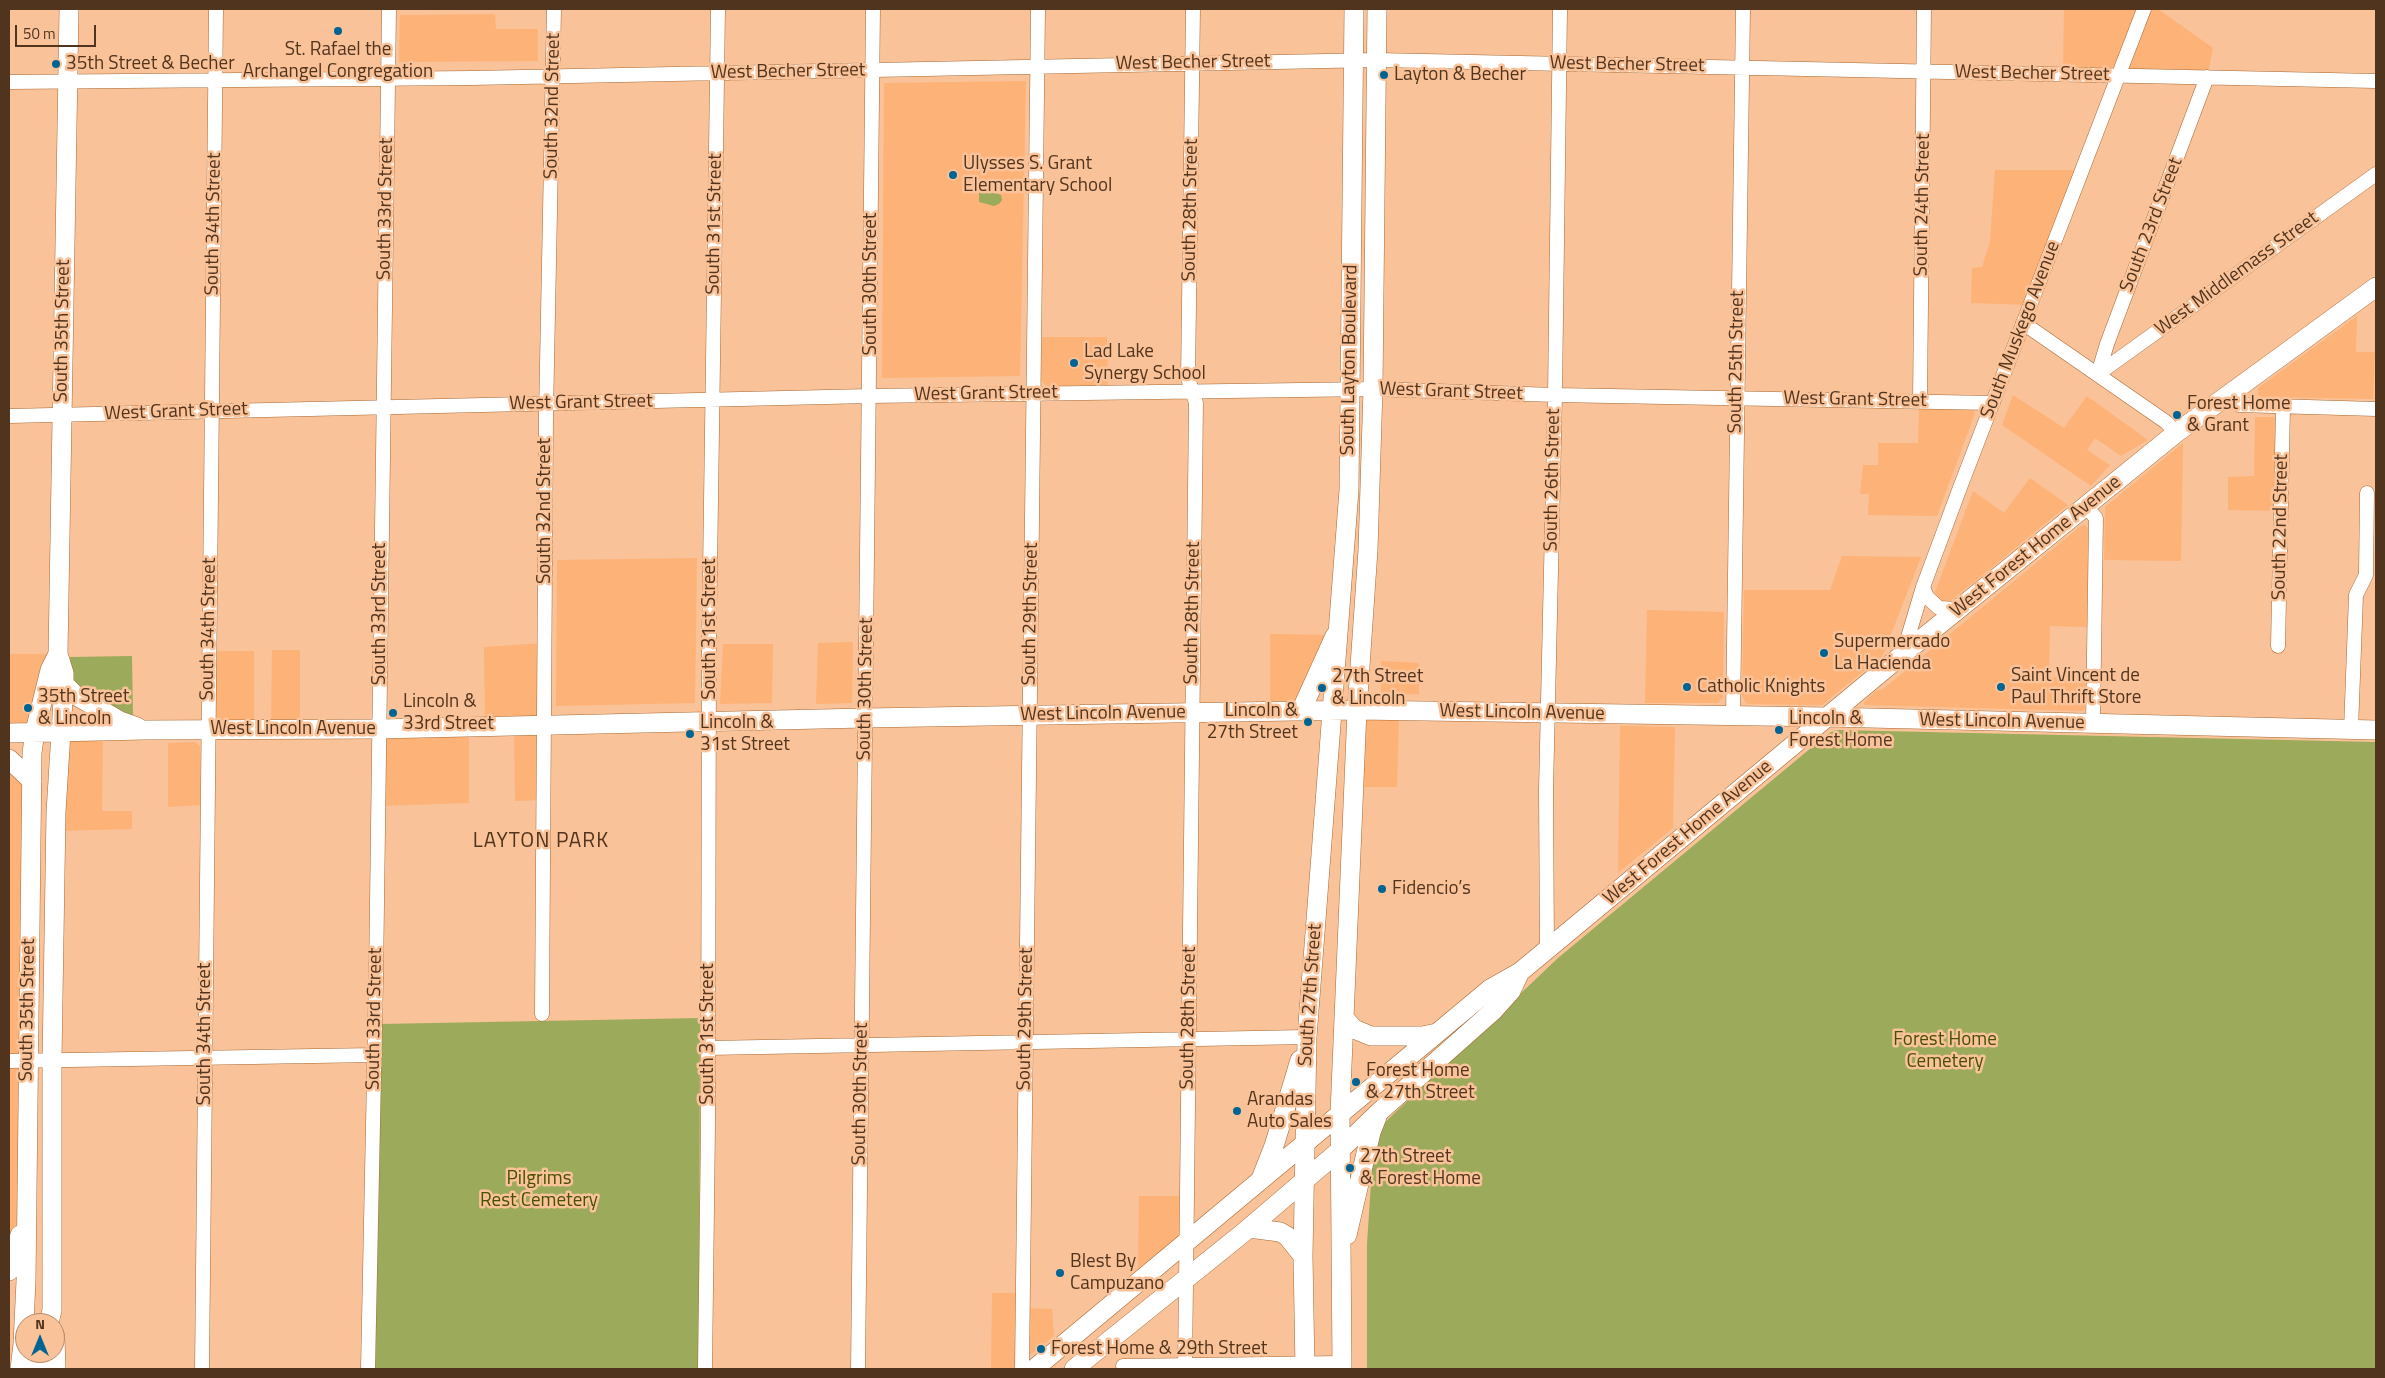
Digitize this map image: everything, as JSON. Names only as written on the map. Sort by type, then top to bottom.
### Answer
[{"type":"main road","name":"South 35th Street","points":[[52,1313],[52,1061],[56,822],[64,684],[64,673],[58,654],[69,9]]},
{"type":"main road","name":"South Layton Boulevard","points":[[1333,710],[1349,490],[1354,9]]},
{"type":"main road","name":"South Layton Boulevard","points":[[1357,710],[1368,550],[1373,389],[1377,9]]},
{"type":"main road","name":"West Forest Home Avenue","points":[[1034,1369],[1490,989],[1520,972],[1903,654],[2086,506],[2230,393],[2376,287]]},
{"type":"main road","points":[[1301,711],[1339,625]]},
{"type":"main road","name":"South 35th Street","points":[[20,1369],[26,1281],[26,1218],[18,1061],[32,781],[35,731],[50,670],[58,654]]},
{"type":"main road","points":[[64,684],[76,694],[120,721],[145,730]]},
{"type":"main road","name":"West Lincoln Avenue","points":[[9,733],[208,729],[379,729],[1333,710],[1827,717],[2376,730]]},
{"type":"main road","name":"South 27th Street","points":[[1305,1366],[1303,1256],[1307,1037],[1333,710]]},
{"type":"main road","name":"South 27th Street","points":[[1342,1366],[1339,1151],[1357,710]]},
{"type":"main road","points":[[9,759],[32,781]]},
{"type":"main road","name":"West Forest Home Avenue","points":[[1074,1369],[1186,1280],[1339,1151],[1378,1113],[1493,1011],[1511,991],[1520,972]]},
{"type":"main road","points":[[1344,1018],[1354,1029],[1367,1035],[1422,1036],[1437,1033]]},
{"type":"main road","points":[[1260,1180],[1274,1146],[1307,1037]]},
{"type":"main road","points":[[1340,1266],[1371,1132],[1378,1113]]},
{"type":"main road","points":[[9,1271],[26,1218]]},
{"type":"main road","points":[[1249,1228],[1280,1232],[1287,1236],[1303,1256]]},
{"type":"street","name":"South 34th Street","points":[[202,1369],[216,9]]},
{"type":"street","name":"South 33rd Street","points":[[368,1369],[375,1055],[389,9]]},
{"type":"street","name":"South 32nd Street","points":[[542,1014],[546,404],[554,9]]},
{"type":"street","name":"South 31st Street","points":[[705,1369],[709,721],[718,9]]},
{"type":"street","name":"South 30th Street","points":[[858,1369],[873,9]]},
{"type":"street","name":"South 29th Street","points":[[1022,1369],[1038,9]]},
{"type":"street","name":"South 28th Street","points":[[1186,1367],[1196,403],[1188,378],[1193,9]]},
{"type":"street","name":"South 26th Street","points":[[1547,950],[1548,712],[1555,395],[1560,9]]},
{"type":"street","name":"South 25th Street","points":[[1733,716],[1743,9]]},
{"type":"street","name":"South 24th Street","points":[[1920,401],[1924,9]]},
{"type":"street","name":"South Muskego Avenue","points":[[1903,654],[1923,587],[2144,9]]},
{"type":"street","name":"West Becher Street","points":[[9,82],[388,79],[1353,60],[2376,81]]},
{"type":"street","name":"South 23rd Street","points":[[2098,374],[2106,344],[2208,77]]},
{"type":"street","name":"West Middlemass Street","points":[[2098,374],[2376,174]]},
{"type":"street","points":[[2023,323],[2166,422],[2176,434]]},
{"type":"street","name":"West Grant Street","points":[[9,416],[870,396],[1350,389],[1555,395],[1992,403]]},
{"type":"street","points":[[2230,393],[2239,405],[2376,409]]},
{"type":"street","name":"South 22nd Street","points":[[2278,646],[2282,407]]},
{"type":"street","points":[[2351,730],[2356,595],[2366,575],[2367,493]]},
{"type":"street","points":[[2086,506],[2096,518],[2093,724]]},
{"type":"street","points":[[1923,587],[1927,596],[1939,608],[1959,609]]},
{"type":"street","points":[[708,1048],[1307,1037]]},
{"type":"street","points":[[18,1061],[375,1055]]},
{"type":"street","points":[[1123,1366],[1342,1366]]},
{"type":"shaded area","points":[[2064,9],[2158,9],[2213,48],[2207,77],[2063,74]]},
{"type":"shaded area","points":[[495,14],[496,29],[538,29],[538,61],[399,62],[400,15]]},
{"type":"shaded area","name":"Ulysses S. Grant Elementary School","points":[[1026,81],[1020,376],[882,378],[884,83]]},
{"type":"shaded area","points":[[1995,170],[2083,170],[2030,305],[1971,303],[1972,268],[1982,267],[1990,242]]},
{"type":"shaded area","points":[[2357,316],[2356,352],[2375,352],[2373,399],[2261,397],[2258,395],[2258,388]]},
{"type":"shaded area","name":"Lad Lake Synergy School","points":[[1042,337],[1107,337],[1108,385],[1046,386],[1041,380]]},
{"type":"shaded area","points":[[2013,395],[2064,428],[2087,396],[2148,440],[2121,456],[2095,438],[2087,450],[2110,465],[2091,486],[2002,425]]},
{"type":"shaded area","points":[[1919,407],[1973,409],[1975,413],[1937,516],[1868,515],[1869,494],[1860,494],[1863,465],[1878,465],[1878,443],[1918,443]]},
{"type":"shaded area","points":[[2255,417],[2273,417],[2276,419],[2276,511],[2228,510],[2228,477],[2254,476]]},
{"type":"shaded area","points":[[2183,443],[2181,561],[2104,560],[2105,507]]},
{"type":"shaded area","points":[[2030,478],[2068,505],[1948,603],[1941,603],[1935,592],[1973,491],[2004,513]]},
{"type":"shaded area","points":[[2085,525],[2089,529],[2087,627],[2050,626],[2049,677],[2086,677],[2085,709],[2081,711],[1864,705],[1864,702],[1876,691],[1883,689],[2081,526]]},
{"type":"shaded area","points":[[1842,556],[1921,557],[1883,655],[1822,705],[1746,703],[1742,696],[1744,590],[1830,590]]},
{"type":"shaded area","points":[[697,558],[695,703],[556,706],[557,560]]},
{"type":"shaded area","points":[[1647,610],[1724,612],[1723,697],[1718,703],[1645,703]]},
{"type":"shaded area","points":[[1270,634],[1335,635],[1301,711],[1270,711]]},
{"type":"shaded area","points":[[853,642],[852,703],[816,704],[818,643]]},
{"type":"shaded area","points":[[544,643],[544,800],[515,801],[514,726],[485,727],[484,647]]},
{"type":"shaded area","points":[[723,644],[773,644],[772,703],[720,704]]},
{"type":"shaded area","points":[[272,650],[300,650],[300,730],[271,730]]},
{"type":"shaded area","points":[[209,651],[254,651],[254,730],[208,730]]},
{"type":"shaded area","points":[[9,654],[58,654],[35,731],[9,733]]},
{"type":"shaded area","points":[[1381,661],[1419,663],[1419,694],[1381,695]]},
{"type":"shaded area","points":[[1357,710],[1399,711],[1397,787],[1353,787]]},
{"type":"shaded area","points":[[1620,726],[1675,727],[1673,828],[1618,873]]},
{"type":"shaded area","points":[[469,727],[469,803],[378,806],[379,729]]},
{"type":"shaded area","points":[[103,730],[102,811],[132,811],[132,829],[55,831],[60,731]]},
{"type":"shaded area","points":[[195,742],[200,746],[200,805],[168,807],[168,743]]},
{"type":"shaded area","points":[[9,759],[32,781],[26,1218],[9,1271]]},
{"type":"shaded area","points":[[1139,1196],[1179,1196],[1179,1233],[1177,1238],[1138,1269]]},
{"type":"shaded area","points":[[992,1293],[1023,1293],[1023,1308],[1052,1309],[1054,1336],[1012,1369],[991,1369]]},
{"type":"green space","points":[[983,186],[996,189],[995,193],[1001,195],[1002,200],[999,204],[994,206],[979,202],[979,193]]},
{"type":"green space","points":[[132,656],[133,716],[123,714],[72,683],[70,657]]},
{"type":"green space","name":"Forest Home Cemetery","points":[[1836,730],[2376,742],[2376,1369],[1367,1369],[1367,1244],[1374,1137],[1381,1126],[1558,958],[1829,733]]},
{"type":"green space","name":"Pilgrims Rest Cemetery","points":[[700,1018],[699,1369],[375,1369],[380,1024]]},
{"type":"place","name":"St. Rafael the Archangel Congregation","points":[[338,31]]},
{"type":"place","name":"35th Street & Becher","points":[[56,64]]},
{"type":"place","name":"Layton & Becher","points":[[1384,75]]},
{"type":"place","name":"Ulysses S. Grant Elementary School","points":[[953,175]]},
{"type":"place","name":"Lad Lake Synergy School","points":[[1074,363]]},
{"type":"place","name":"Forest Home & Grant","points":[[2177,415]]},
{"type":"place","name":"Supermercado La Hacienda","points":[[1824,653]]},
{"type":"place","name":"Catholic Knights","points":[[1687,687]]},
{"type":"place","name":"Saint Vincent de Paul Thrift Store","points":[[2001,687]]},
{"type":"place","name":"27th Street & Lincoln","points":[[1322,688]]},
{"type":"place","name":"35th Street & Lincoln","points":[[28,708]]},
{"type":"place","name":"Lincoln & 33rd Street","points":[[393,713]]},
{"type":"place","name":"Lincoln & 27th Street","points":[[1308,722]]},
{"type":"place","name":"Lincoln & Forest Home","points":[[1779,730]]},
{"type":"place","name":"Lincoln & 31st Street","points":[[690,734]]},
{"type":"place","name":"Fidencio’s","points":[[1382,889]]},
{"type":"place","name":"Forest Home & 27th Street","points":[[1356,1082]]},
{"type":"place","name":"Arandas Auto Sales","points":[[1237,1111]]},
{"type":"place","name":"27th Street & Forest Home","points":[[1350,1168]]},
{"type":"place","name":"Blest By Campuzano","points":[[1060,1273]]},
{"type":"place","name":"Forest Home & 29th Street","points":[[1041,1349]]},
{"type":"district","name":"LAYTON PARK","points":[[541,842]]}]
